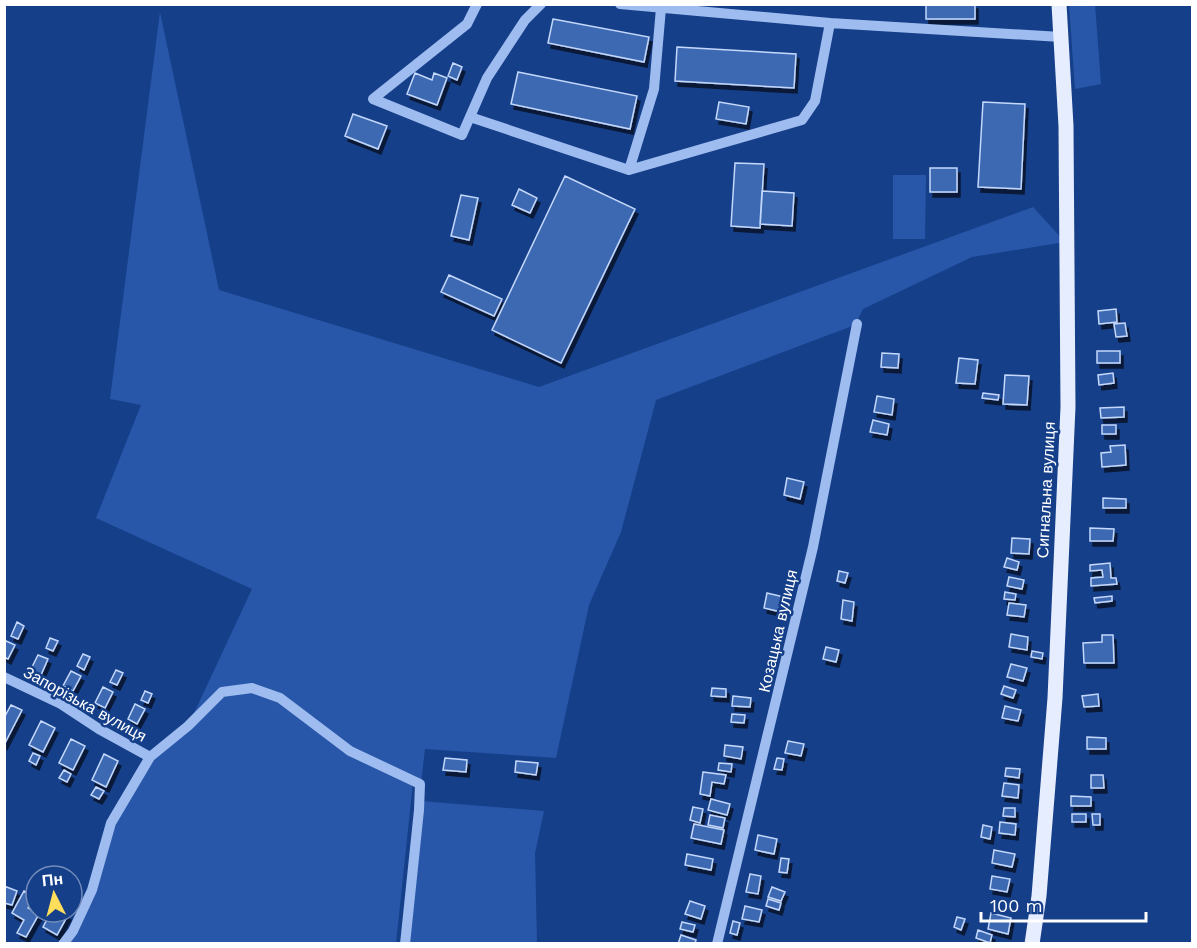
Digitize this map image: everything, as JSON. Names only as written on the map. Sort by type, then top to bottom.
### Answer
[{"type":"main road","name":"Сигнальна вулиця","points":[[1032,944],[1039,896],[1055,698],[1068,407],[1066,126],[1059,4]]},
{"type":"street","points":[[477,4],[467,24],[373,99],[462,135],[487,78],[525,20],[541,4]]},
{"type":"street","points":[[620,4],[830,23],[1061,37]]},
{"type":"street","points":[[629,170],[654,89],[661,8]]},
{"type":"street","points":[[470,117],[629,170],[802,120],[815,101],[830,23]]},
{"type":"street","name":"Козацька вулиця","points":[[717,944],[813,547],[857,324]]},
{"type":"street","name":"Запорізька вулиця","points":[[4,677],[61,704],[150,758]]},
{"type":"street","points":[[63,944],[73,931],[92,890],[111,823],[150,758],[188,726],[222,692],[252,688],[280,698],[350,751],[420,784],[405,944]]},
{"type":"shaded area","points":[[1069,5],[1095,5],[1101,84],[1075,89]]},
{"type":"shaded area","points":[[160,12],[219,290],[539,387],[1033,207],[1065,242],[972,257],[863,309],[855,325],[656,400],[621,532],[589,605],[556,758],[425,749],[421,783],[350,750],[280,698],[252,687],[221,691],[188,726],[252,589],[96,518],[141,405],[110,399]]},
{"type":"shaded area","points":[[893,175],[926,175],[925,239],[893,239]]},
{"type":"shaded area","points":[[252,689],[279,699],[349,751],[413,782],[396,943],[64,944],[76,924],[84,924],[84,903],[106,841],[150,758],[222,693]]},
{"type":"shaded area","points":[[420,801],[544,811],[535,853],[537,943],[406,944]]},
{"type":"building","points":[[926,4],[975,4],[975,19],[926,19]]},
{"type":"building","points":[[553,19],[649,37],[644,62],[548,43]]},
{"type":"building","points":[[677,47],[796,54],[794,88],[675,81]]},
{"type":"building","points":[[453,63],[462,67],[457,80],[448,76]]},
{"type":"building","points":[[518,72],[637,96],[630,129],[511,104]]},
{"type":"building","points":[[415,73],[432,80],[434,73],[447,78],[437,105],[407,94]]},
{"type":"building","points":[[719,102],[749,107],[746,124],[716,119]]},
{"type":"building","points":[[983,102],[1025,104],[1021,189],[978,187]]},
{"type":"building","points":[[353,114],[387,126],[378,149],[345,136]]},
{"type":"building","points":[[735,163],[764,164],[760,228],[731,226]]},
{"type":"building","points":[[930,168],[957,168],[957,192],[930,192]]},
{"type":"building","points":[[565,176],[635,209],[561,363],[492,330]]},
{"type":"building","points":[[519,189],[537,198],[530,213],[512,205]]},
{"type":"building","points":[[762,191],[794,193],[792,226],[760,224]]},
{"type":"building","points":[[461,195],[478,198],[469,240],[451,236]]},
{"type":"building","points":[[449,275],[502,299],[494,316],[441,292]]},
{"type":"building","points":[[1116,309],[1117,322],[1099,324],[1098,311]]},
{"type":"building","points":[[1125,323],[1127,336],[1116,337],[1114,324]]},
{"type":"building","points":[[1097,351],[1120,351],[1120,363],[1097,363]]},
{"type":"building","points":[[882,353],[899,354],[898,368],[881,367]]},
{"type":"building","points":[[959,358],[978,360],[975,384],[956,383]]},
{"type":"building","points":[[1113,373],[1114,383],[1099,385],[1098,375]]},
{"type":"building","points":[[1005,375],[1029,376],[1027,405],[1003,404]]},
{"type":"building","points":[[983,393],[999,395],[998,400],[982,398]]},
{"type":"building","points":[[877,396],[894,399],[892,415],[874,412]]},
{"type":"building","points":[[1124,407],[1124,417],[1101,418],[1100,408]]},
{"type":"building","points":[[873,420],[889,424],[887,435],[870,432]]},
{"type":"building","points":[[1102,425],[1116,425],[1116,434],[1102,434]]},
{"type":"building","points":[[1125,445],[1126,465],[1102,467],[1101,453],[1111,452],[1110,446]]},
{"type":"building","points":[[787,478],[804,482],[800,499],[784,495]]},
{"type":"building","points":[[1103,498],[1126,499],[1126,508],[1103,508]]},
{"type":"building","points":[[1090,528],[1114,529],[1113,541],[1090,541]]},
{"type":"building","points":[[1012,538],[1030,539],[1029,554],[1011,553]]},
{"type":"building","points":[[1007,558],[1019,562],[1017,570],[1004,567]]},
{"type":"building","points":[[1110,563],[1111,578],[1116,578],[1117,584],[1091,586],[1091,578],[1103,577],[1102,570],[1090,571],[1090,565]]},
{"type":"building","points":[[839,571],[848,573],[845,583],[837,581]]},
{"type":"building","points":[[1009,577],[1024,580],[1022,589],[1007,586]]},
{"type":"building","points":[[1005,592],[1016,594],[1015,600],[1004,599]]},
{"type":"building","points":[[767,593],[784,597],[781,612],[764,608]]},
{"type":"building","points":[[1112,596],[1112,601],[1095,603],[1094,598]]},
{"type":"building","points":[[843,600],[854,602],[852,621],[841,619]]},
{"type":"building","points":[[1009,603],[1026,605],[1024,617],[1007,615]]},
{"type":"building","points":[[17,622],[24,626],[18,639],[11,636]]},
{"type":"building","points":[[1011,634],[1028,637],[1027,650],[1009,647]]},
{"type":"building","points":[[1102,635],[1113,635],[1114,663],[1084,663],[1083,643],[1102,642]]},
{"type":"building","points":[[50,638],[58,641],[53,651],[46,648]]},
{"type":"building","points":[[4,640],[15,645],[8,659],[4,657]]},
{"type":"building","points":[[826,647],[839,650],[836,662],[823,659]]},
{"type":"building","points":[[1032,651],[1043,653],[1042,659],[1031,657]]},
{"type":"building","points":[[83,654],[90,657],[84,670],[77,666]]},
{"type":"building","points":[[38,655],[48,659],[41,675],[30,671]]},
{"type":"building","points":[[1011,664],[1027,668],[1023,681],[1007,677]]},
{"type":"building","points":[[116,670],[123,673],[117,685],[110,682]]},
{"type":"building","points":[[71,671],[81,676],[73,691],[63,686]]},
{"type":"building","points":[[1004,686],[1016,690],[1013,698],[1001,694]]},
{"type":"building","points":[[103,687],[113,692],[105,708],[95,703]]},
{"type":"building","points":[[712,688],[726,689],[726,697],[711,696]]},
{"type":"building","points":[[145,691],[152,694],[148,703],[141,700]]},
{"type":"building","points":[[1098,694],[1099,706],[1084,707],[1082,696]]},
{"type":"building","points":[[733,696],[751,698],[750,707],[732,706]]},
{"type":"building","points":[[135,704],[145,709],[137,724],[128,719]]},
{"type":"building","points":[[11,705],[22,710],[4,745],[4,718]]},
{"type":"building","points":[[1005,706],[1021,710],[1018,721],[1002,718]]},
{"type":"building","points":[[732,714],[745,715],[744,723],[731,722]]},
{"type":"building","points":[[41,721],[55,728],[43,752],[29,745]]},
{"type":"building","points":[[1087,737],[1106,738],[1106,749],[1087,749]]},
{"type":"building","points":[[71,739],[85,746],[73,770],[59,763]]},
{"type":"building","points":[[788,741],[804,744],[801,756],[785,753]]},
{"type":"building","points":[[725,745],[743,747],[741,759],[724,756]]},
{"type":"building","points":[[33,753],[40,756],[36,765],[29,761]]},
{"type":"building","points":[[104,754],[118,761],[106,787],[92,780]]},
{"type":"building","points":[[445,758],[467,760],[466,772],[443,770]]},
{"type":"building","points":[[777,758],[784,759],[782,770],[774,769]]},
{"type":"building","points":[[516,761],[538,763],[536,775],[515,772]]},
{"type":"building","points":[[719,763],[732,764],[731,772],[718,770]]},
{"type":"building","points":[[1006,768],[1020,769],[1019,778],[1005,776]]},
{"type":"building","points":[[64,770],[71,774],[67,782],[59,778]]},
{"type":"building","points":[[703,772],[726,775],[724,784],[712,782],[710,796],[700,794]]},
{"type":"building","points":[[1091,775],[1103,775],[1104,788],[1091,788]]},
{"type":"building","points":[[1004,783],[1019,785],[1018,798],[1002,796]]},
{"type":"building","points":[[96,787],[104,791],[99,799],[91,795]]},
{"type":"building","points":[[1071,796],[1091,797],[1091,806],[1071,806]]},
{"type":"building","points":[[711,799],[730,804],[727,815],[708,810]]},
{"type":"building","points":[[693,807],[703,809],[700,823],[690,820]]},
{"type":"building","points":[[1004,808],[1015,808],[1015,817],[1003,816]]},
{"type":"building","points":[[1072,814],[1086,814],[1086,822],[1072,822]]},
{"type":"building","points":[[1092,814],[1100,814],[1100,825],[1093,825]]},
{"type":"building","points":[[710,815],[725,818],[723,828],[708,825]]},
{"type":"building","points":[[1000,822],[1016,824],[1015,835],[999,833]]},
{"type":"building","points":[[694,824],[724,830],[721,844],[691,838]]},
{"type":"building","points":[[983,825],[992,827],[990,839],[981,837]]},
{"type":"building","points":[[758,835],[777,839],[774,854],[755,850]]},
{"type":"building","points":[[994,850],[1015,854],[1012,867],[992,863]]},
{"type":"building","points":[[687,854],[713,859],[711,870],[685,865]]},
{"type":"building","points":[[781,858],[789,859],[787,873],[779,872]]},
{"type":"building","points":[[750,874],[761,876],[758,894],[746,892]]},
{"type":"building","points":[[992,876],[1010,879],[1007,892],[990,889]]},
{"type":"building","points":[[4,886],[17,891],[12,905],[4,903]]},
{"type":"building","points":[[772,887],[785,892],[781,901],[768,897]]},
{"type":"building","points":[[24,891],[24,920],[12,913]]},
{"type":"building","points":[[768,899],[781,903],[779,910],[766,906]]},
{"type":"building","points":[[690,901],[705,906],[701,919],[685,914]]},
{"type":"building","points":[[745,906],[762,910],[759,922],[742,919]]},
{"type":"building","points":[[991,913],[1011,918],[1008,934],[988,929]]},
{"type":"building","points":[[957,917],[965,919],[961,930],[954,927]]},
{"type":"building","points":[[24,920],[24,924],[33,924],[26,937],[17,933]]},
{"type":"building","points":[[733,921],[740,923],[737,935],[730,933]]},
{"type":"building","points":[[682,922],[695,925],[693,932],[680,929]]},
{"type":"building","points":[[45,924],[63,924],[57,935],[43,927]]},
{"type":"building","points":[[978,930],[992,935],[990,943],[976,938]]},
{"type":"building","points":[[681,935],[696,940],[695,944],[678,944]]}]
